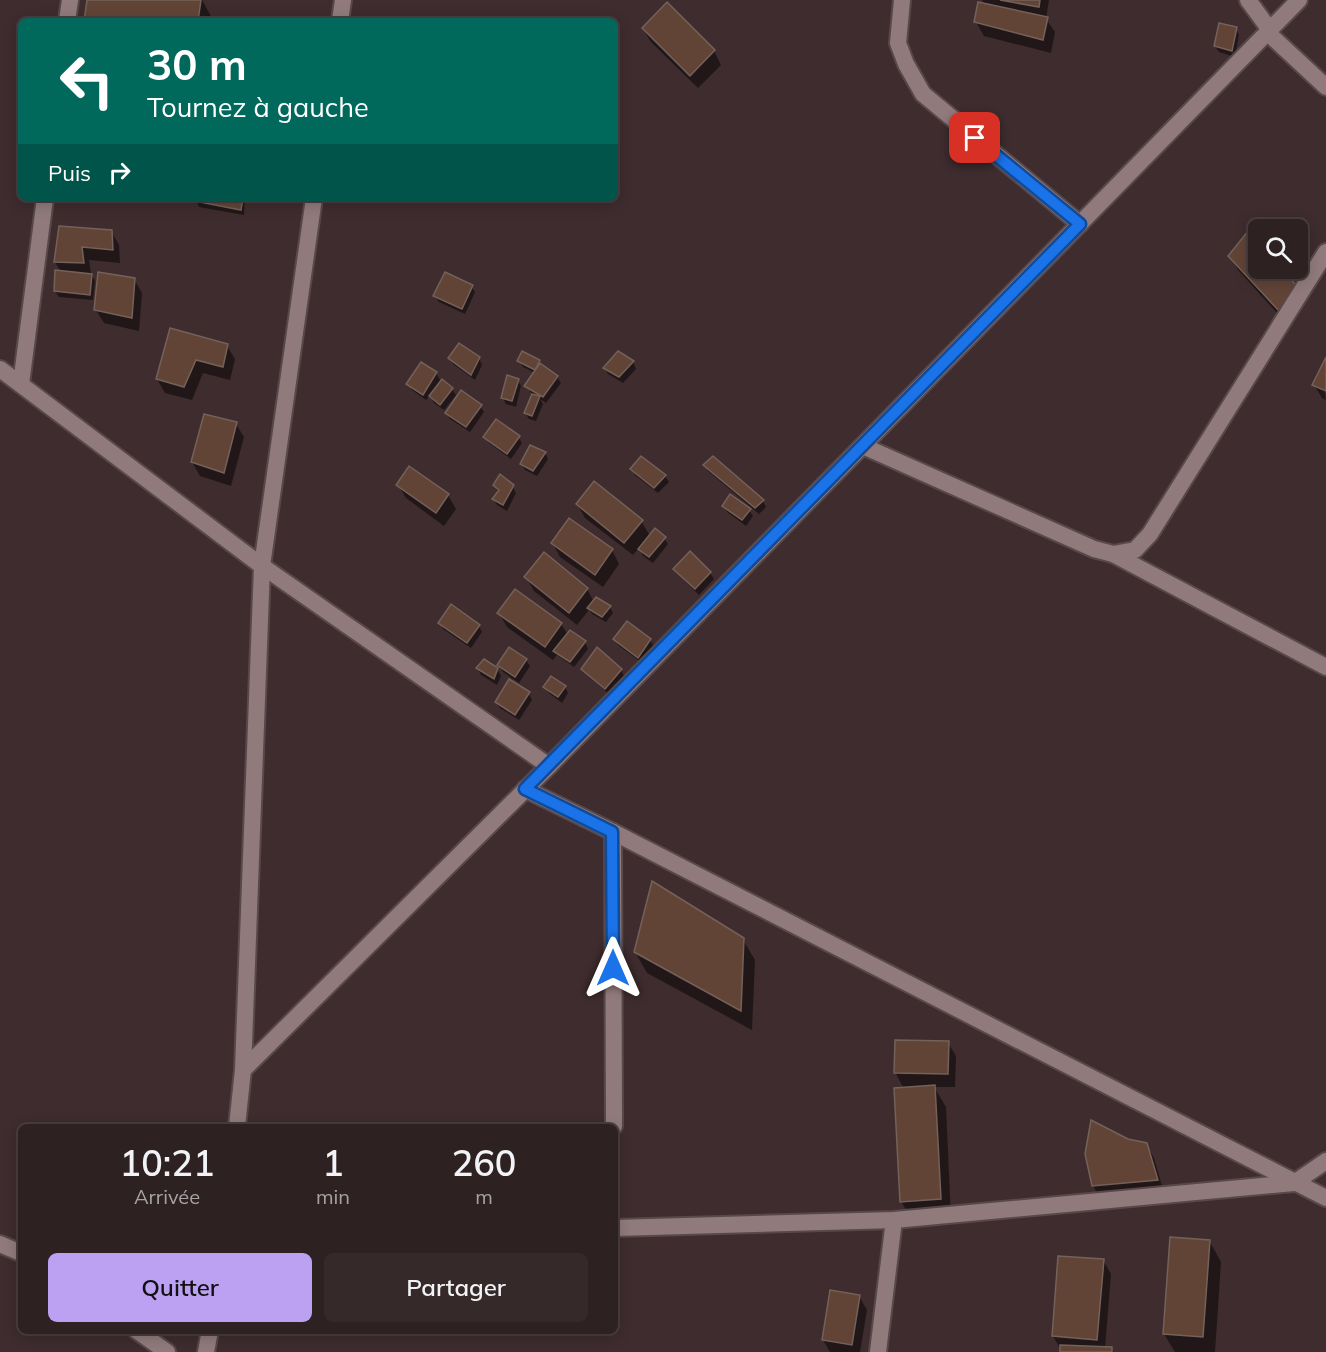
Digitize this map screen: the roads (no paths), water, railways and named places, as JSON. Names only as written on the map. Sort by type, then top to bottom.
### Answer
[{"type":"street","points":[[67,18],[70,0]]},
{"type":"street","points":[[340,18],[343,0]]},
{"type":"street","points":[[902,0],[898,43],[906,64],[923,94],[1080,224]]},
{"type":"street","points":[[1248,0],[1269,32],[1326,87]]},
{"type":"street","points":[[243,1070],[549,766],[1299,0]]},
{"type":"street","points":[[21,384],[45,201]]},
{"type":"street","points":[[237,1124],[243,1070],[262,566],[314,201]]},
{"type":"street","points":[[1113,554],[1135,550],[1149,534],[1326,252]]},
{"type":"street","points":[[0,369],[262,566],[549,766]]},
{"type":"street","points":[[862,446],[1094,549],[1113,554],[1326,667]]},
{"type":"street","points":[[525,789],[1326,1198]]},
{"type":"street","points":[[612,832],[614,1124]]},
{"type":"street","points":[[618,1228],[894,1220],[1294,1183],[1326,1161]]},
{"type":"street","points":[[878,1352],[894,1220]]},
{"type":"street","points":[[0,1244],[18,1253]]},
{"type":"street","points":[[142,1334],[167,1352]]},
{"type":"street","points":[[206,1352],[209,1334]]}]
